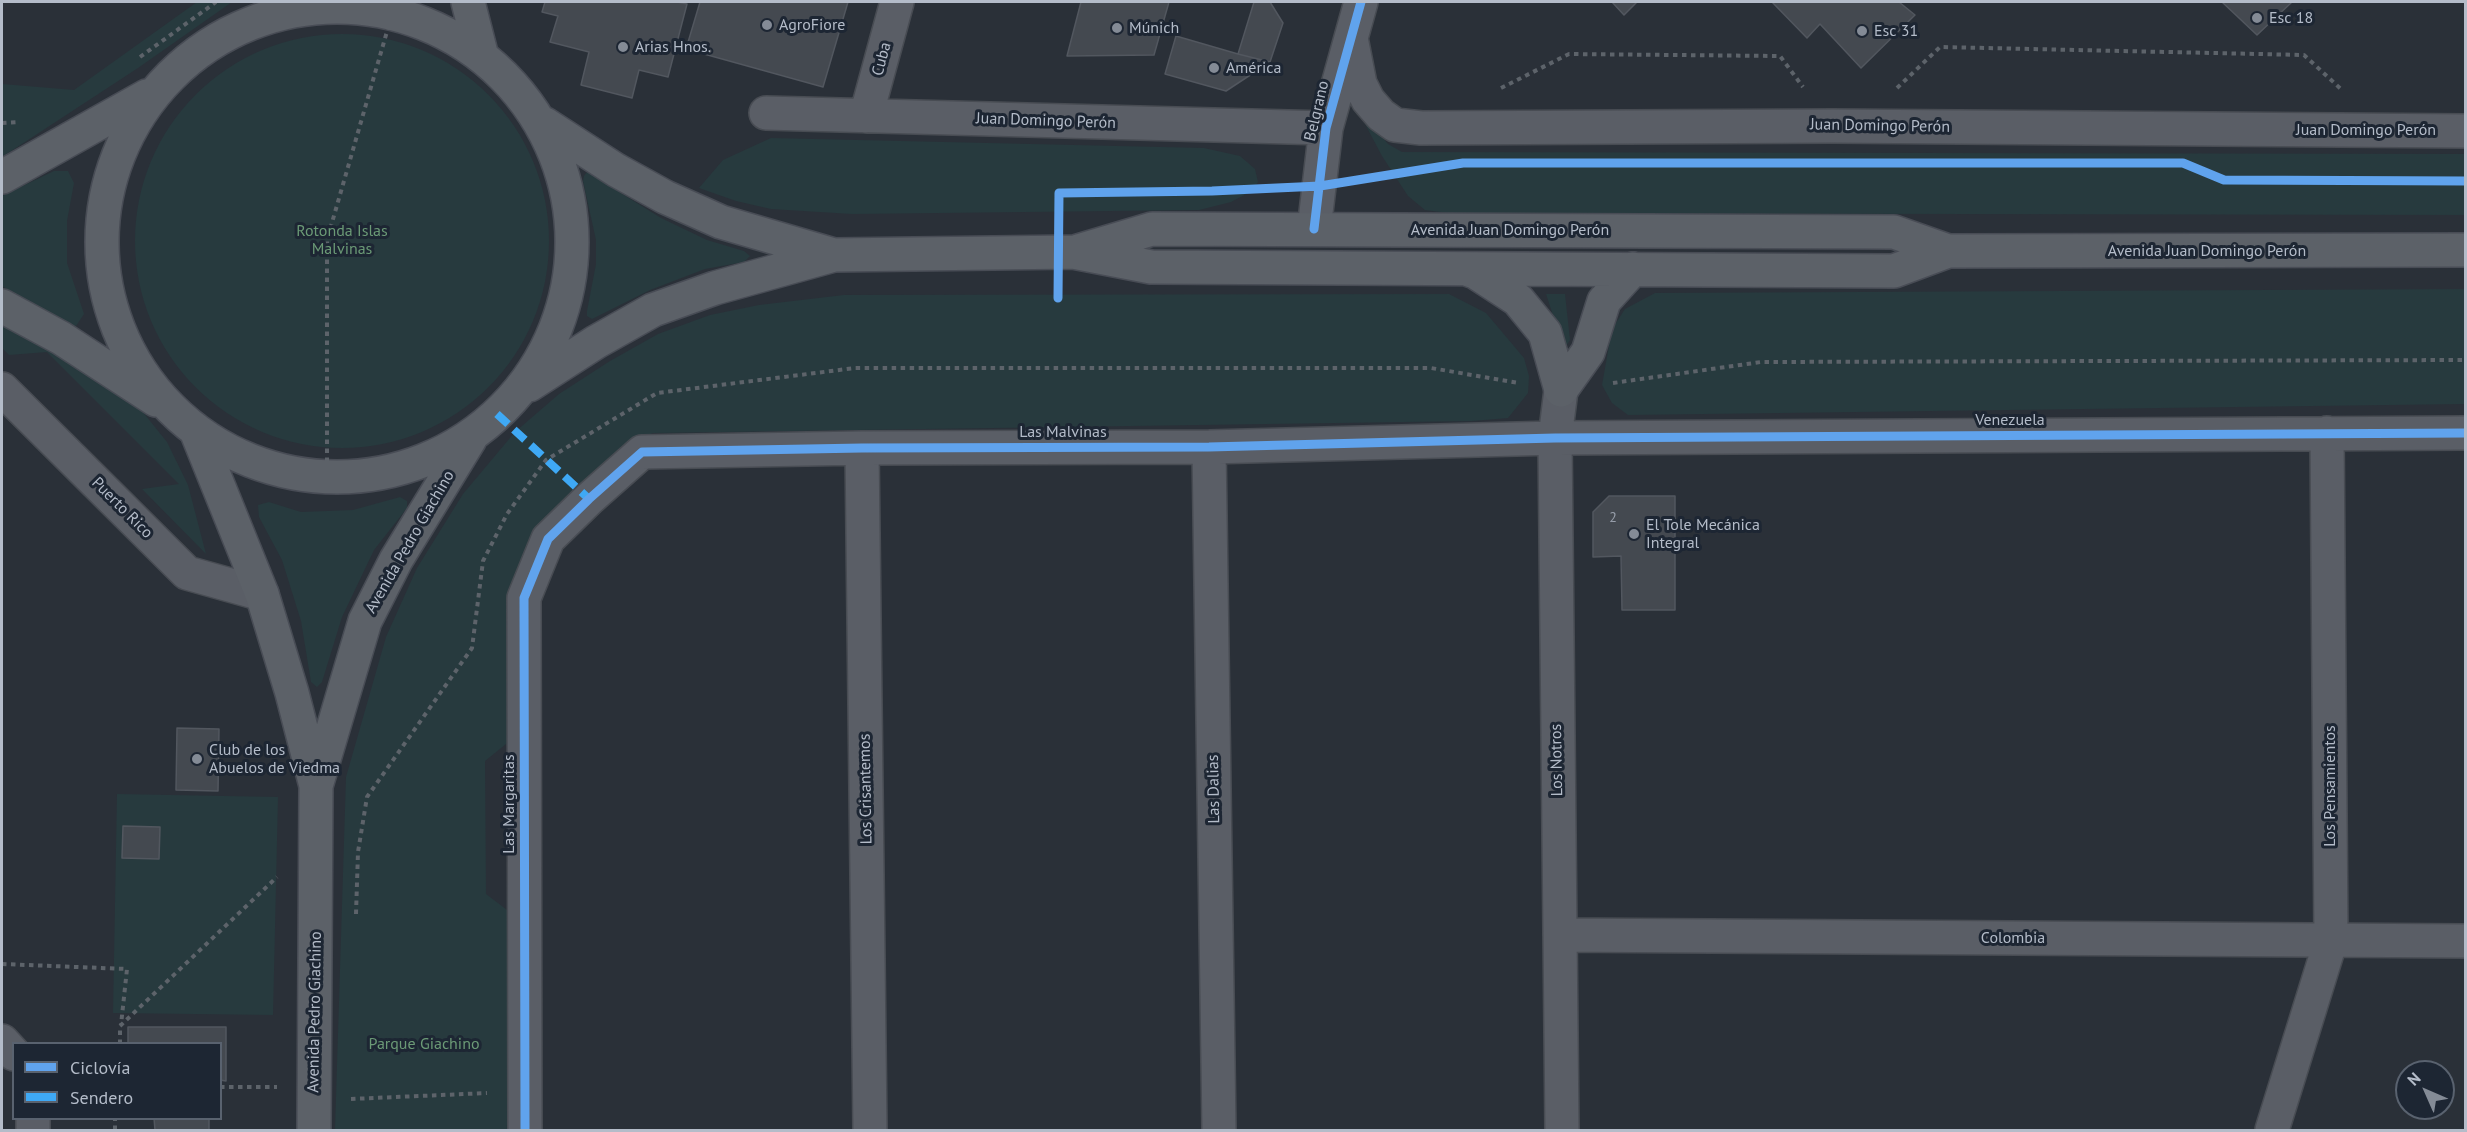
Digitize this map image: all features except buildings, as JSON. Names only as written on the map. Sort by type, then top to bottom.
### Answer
[{"type":"main road","points":[[468,2],[481,53]]},
{"type":"main road","points":[[2,177],[147,96],[200,50],[271,8],[340,7],[420,19],[481,53],[545,124],[562,167],[573,239],[562,310],[529,384],[470,439],[394,471],[327,480],[307,478],[239,457],[197,433],[163,405],[61,338],[2,306]]},
{"type":"main road","points":[[147,96],[108,178],[99,252],[120,332],[163,405]]},
{"type":"main road","name":"Avenida Juan Domingo Perón","points":[[545,124],[616,170],[665,197],[722,222],[834,255]]},
{"type":"main road","name":"Avenida Juan Domingo Perón","points":[[1073,252],[1152,229],[1894,232],[1947,251],[2466,250]]},
{"type":"main road","name":"Avenida Juan Domingo Perón","points":[[529,384],[653,310],[715,288],[834,255],[1073,252],[1151,267],[1894,271],[1947,251]]},
{"type":"main road","points":[[1463,269],[1475,272],[1518,300],[1545,333],[1561,390]]},
{"type":"main road","points":[[1561,390],[1588,352],[1604,301],[1633,270]]},
{"type":"main road","name":"Avenida Pedro Giachino","points":[[197,433],[262,594],[292,693],[316,786],[314,1131]]},
{"type":"main road","name":"Avenida Pedro Giachino","points":[[316,786],[365,621],[396,560],[470,439]]},
{"type":"street","name":"Cuba","points":[[866,116],[897,2]]},
{"type":"street","name":"Belgrano","points":[[1314,229],[1326,128],[1361,2]]},
{"type":"street","name":"Juan Domingo Perón","points":[[1351,39],[1360,84],[1368,100],[1395,125],[1421,128],[1845,126],[2466,131]]},
{"type":"street","name":"Juan Domingo Perón","points":[[766,113],[1326,128]]},
{"type":"street","name":"Puerto Rico","points":[[2,388],[187,573],[262,594]]},
{"type":"street","name":"Los Notros","points":[[1561,390],[1555,438],[1562,1131]]},
{"type":"street","name":"Los Pensamientos","points":[[2272,1131],[2331,940],[2327,433]]},
{"type":"street","name":"Venezuela","points":[[1555,438],[2466,433]]},
{"type":"street","name":"Las Malvinas","points":[[589,499],[642,452],[862,448],[1209,447],[1555,438]]},
{"type":"street","name":"Las Dalias","points":[[1209,447],[1219,1131]]},
{"type":"street","name":"Los Crisantemos","points":[[862,448],[870,1131]]},
{"type":"street","name":"Las Margaritas","points":[[525,1131],[524,598],[548,539],[589,499]]},
{"type":"street","name":"Colombia","points":[[1560,935],[2466,941]]},
{"type":"path","points":[[327,480],[327,240],[392,14]]},
{"type":"path","points":[[1495,91],[1569,54],[1780,56],[1845,126],[1940,47],[2304,55],[2384,130]]},
{"type":"path","points":[[356,923],[358,852],[367,797],[472,648],[483,561],[507,514],[546,460],[657,393],[855,368],[1431,368],[1561,390],[1761,362],[2466,360]]},
{"type":"path","points":[[120,1026],[317,839]]},
{"type":"path","points":[[2,964],[127,969],[120,1042]]},
{"type":"path","points":[[222,1088],[314,1085],[353,1100],[525,1092]]},
{"type":"path","points":[[353,1088],[353,1110]]},
{"type":"green space","points":[[197,2],[232,2],[138,68],[2,157],[2,84],[74,90]]},
{"type":"green space","name":"Rotonda Islas Malvinas","points":[[342,34],[382,38],[421,50],[457,69],[488,95],[514,126],[533,162],[545,201],[549,241],[545,281],[533,320],[514,356],[488,387],[457,413],[421,432],[382,444],[342,448],[302,444],[263,432],[227,413],[196,387],[170,356],[151,320],[139,281],[135,241],[139,201],[151,162],[170,126],[196,95],[227,69],[263,50],[302,38]]},
{"type":"green space","points":[[1356,107],[1388,144],[1402,152],[2465,154],[2465,215],[1448,213],[1425,210],[1408,196],[1382,156]]},
{"type":"green space","points":[[771,138],[1204,148],[1240,156],[1255,169],[1258,182],[1252,191],[1231,202],[1199,210],[852,214],[771,209],[736,201],[699,188],[723,160]]},
{"type":"green space","points":[[54,171],[68,171],[74,183],[67,221],[67,263],[84,314],[76,326],[57,320],[2,286],[2,196]]},
{"type":"green space","points":[[587,172],[661,218],[707,240],[744,251],[750,256],[744,262],[705,269],[650,290],[592,319],[587,316],[587,311],[596,264],[596,240],[583,181]]},
{"type":"green space","points":[[2465,289],[2465,404],[1628,415],[1612,403],[1602,385],[1612,329],[1625,309],[1655,293]]},
{"type":"green space","name":"Parque Giachino","points":[[1449,294],[1486,313],[1524,358],[1529,376],[1528,393],[1508,418],[1472,421],[653,433],[623,445],[546,518],[527,549],[511,740],[485,761],[486,894],[511,913],[510,1130],[335,1130],[346,777],[386,637],[417,568],[463,494],[515,432],[559,394],[658,334],[710,315],[759,305],[844,295]]},
{"type":"green space","points":[[1546,294],[1565,294],[1570,340],[1564,349]]},
{"type":"green space","points":[[2,324],[59,353],[138,406],[167,442],[188,485],[206,554],[142,489],[179,484],[47,352],[9,355],[2,348]]},
{"type":"green space","points":[[400,497],[407,501],[407,508],[374,550],[342,617],[322,682],[317,687],[311,682],[301,621],[282,560],[259,517],[258,505],[269,502],[301,512],[353,510]]},
{"type":"green space","points":[[117,794],[278,797],[273,1015],[113,1013]]},
{"type":"marked path","points":[[497,414],[589,499]]},
{"type":"cycle path","points":[[1314,229],[1326,128],[1361,2]]},
{"type":"cycle path","points":[[1058,298],[1059,193],[1212,191],[1320,186],[1463,163],[2183,163],[2224,180],[2466,181]]},
{"type":"cycle path","points":[[525,1130],[524,598],[548,539],[642,452],[862,448],[1209,447],[1555,438],[2466,433]]},
{"type":"place","name":"Esc 18","points":[[2257,18]]},
{"type":"place","name":"AgroFiore","points":[[767,25]]},
{"type":"place","name":"Múnich","points":[[1117,28]]},
{"type":"place","name":"Esc 31","points":[[1862,31]]},
{"type":"place","name":"Arias Hnos.","points":[[623,47]]},
{"type":"place","name":"América","points":[[1214,68]]},
{"type":"place","name":"El Tole Mecánica Integral","points":[[1634,534]]},
{"type":"place","name":"Club de los Abuelos de Viedma","points":[[197,759]]}]
